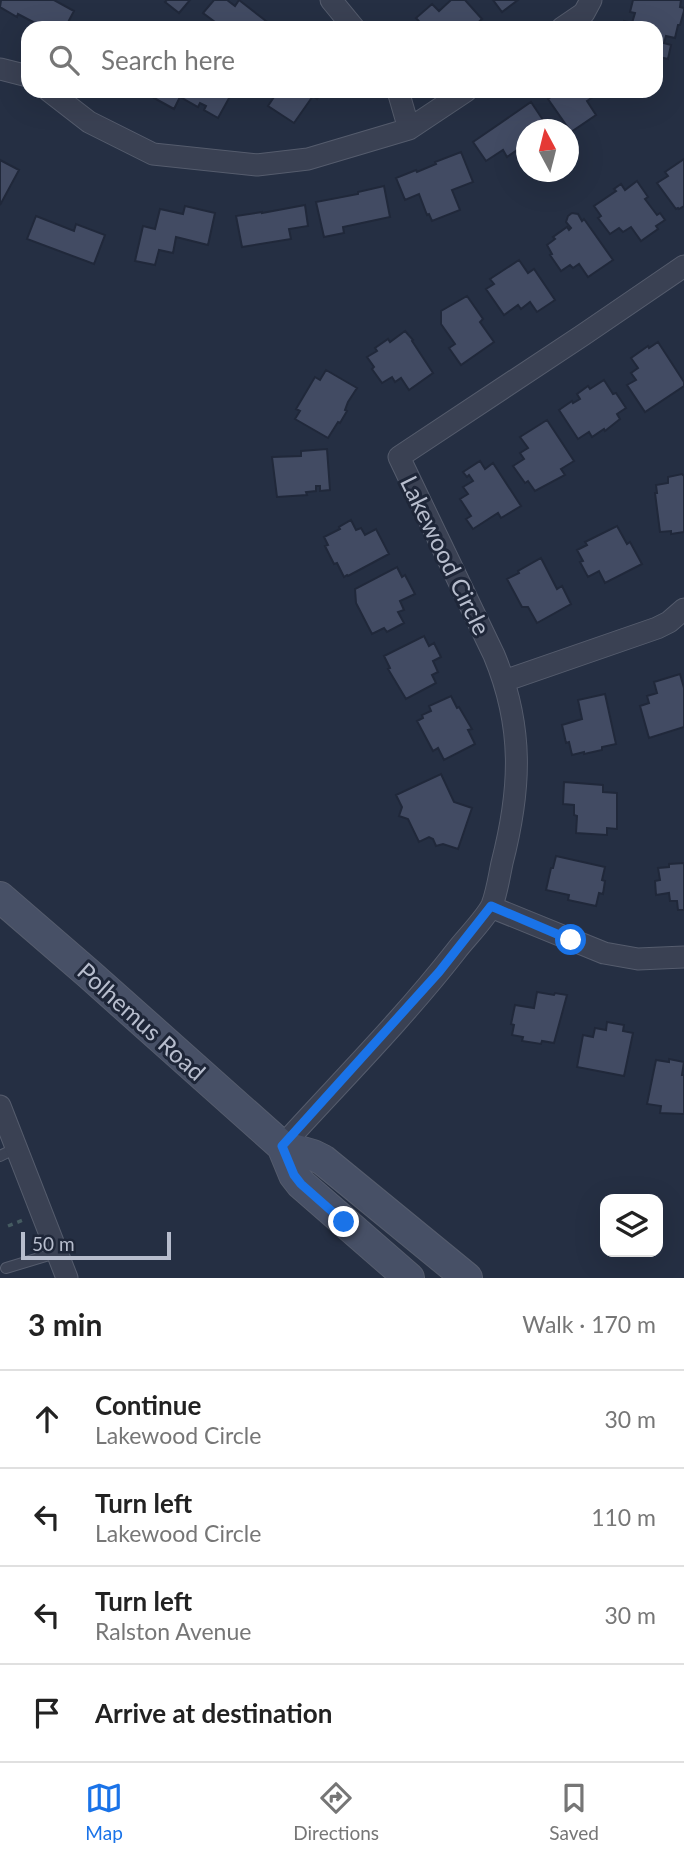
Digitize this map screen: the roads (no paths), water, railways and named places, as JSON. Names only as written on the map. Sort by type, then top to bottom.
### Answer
[{"type":"main road","name":"Polhemus Road","points":[[0,897],[282,1146]]},
{"type":"main road","points":[[282,1146],[294,1175],[301,1184],[409,1278]]},
{"type":"main road","points":[[282,1146],[323,1160],[467,1278]]},
{"type":"street","points":[[331,0],[348,21]]},
{"type":"street","points":[[572,21],[584,13],[591,0]]},
{"type":"street","points":[[0,69],[21,74]]},
{"type":"street","points":[[58,98],[89,122],[152,154],[257,165],[308,159],[409,129],[456,98]]},
{"type":"street","points":[[400,98],[409,129]]},
{"type":"street","name":"Lakewood Circle","points":[[282,1146],[439,972],[491,906],[512,825],[517,782],[515,734],[504,681],[399,457],[684,266]]},
{"type":"street","points":[[504,681],[657,628],[684,609]]},
{"type":"street","points":[[491,906],[604,953],[639,959],[684,957]]},
{"type":"street","points":[[0,1106],[8,1152],[41,1212],[67,1278]]},
{"type":"lane","points":[[6,1268],[58,1252]]}]
